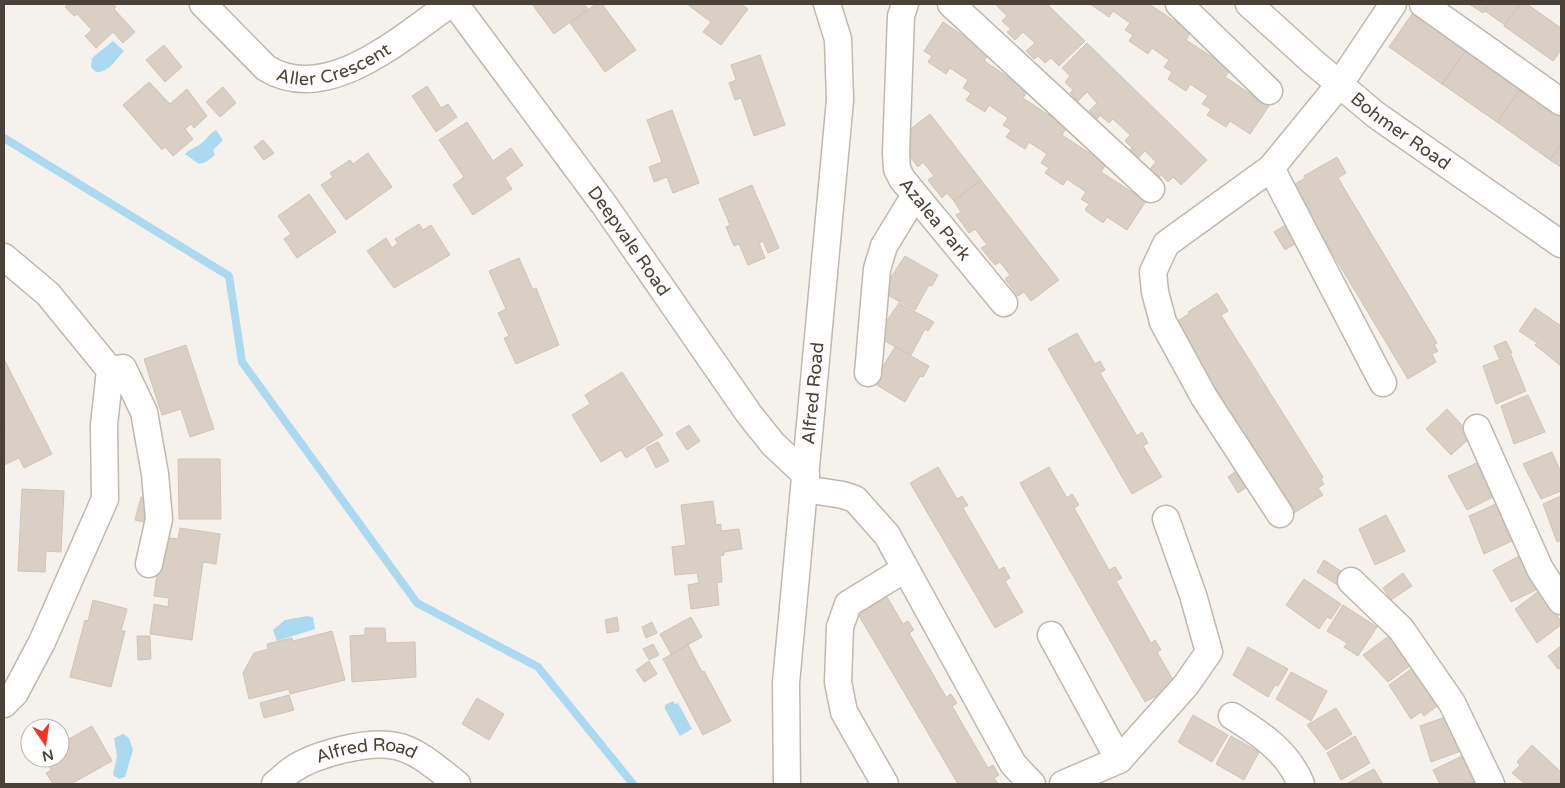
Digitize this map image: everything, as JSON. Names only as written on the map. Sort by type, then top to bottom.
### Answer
[{"type":"street","name":"Aller Crescent","points":[[203,4],[266,68],[276,74],[301,80],[335,76],[354,68],[450,4]]},
{"type":"street","name":"Deepvale Road","points":[[456,4],[605,206],[749,414],[805,482]]},
{"type":"street","name":"Alfred Road","points":[[787,784],[786,683],[840,100],[838,39],[827,4]]},
{"type":"street","name":"Azalea Park","points":[[905,4],[900,16],[897,169],[915,195],[1004,303]]},
{"type":"street","points":[[951,4],[1151,188]]},
{"type":"street","points":[[1178,4],[1269,91]]},
{"type":"street","name":"Bohmer Road","points":[[1250,4],[1339,85],[1376,115],[1561,244]]},
{"type":"street","points":[[1280,514],[1204,397],[1163,322],[1155,292],[1153,272],[1166,244],[1271,168],[1339,85],[1393,4]]},
{"type":"street","points":[[1423,4],[1561,102]]},
{"type":"street","points":[[1271,168],[1383,383]]},
{"type":"street","points":[[868,373],[877,269],[884,246],[915,195]]},
{"type":"street","points":[[4,258],[48,294],[110,370],[104,426],[105,499],[42,642],[15,693],[4,704]]},
{"type":"street","points":[[110,370],[123,368],[144,412],[155,474],[159,519],[149,564]]},
{"type":"street","points":[[1477,428],[1540,569],[1561,601]]},
{"type":"street","points":[[805,482],[855,499],[887,535],[1013,764],[1032,784]]},
{"type":"street","points":[[1063,784],[1119,760],[1186,685],[1209,652],[1193,595],[1166,519]]},
{"type":"street","points":[[885,784],[844,712],[838,682],[840,627],[848,604],[905,569]]},
{"type":"street","points":[[1351,581],[1401,629],[1452,703],[1491,784]]},
{"type":"street","points":[[1051,634],[1119,760]]},
{"type":"street","points":[[1232,716],[1271,742],[1294,767],[1302,784]]},
{"type":"street","name":"Alfred Road","points":[[275,784],[292,770],[310,760],[346,750],[380,744],[397,746],[415,755],[457,784]]},
{"type":"water","points":[[113,41],[124,51],[108,68],[101,72],[96,72],[91,67],[92,58]]},
{"type":"water","points":[[216,130],[223,140],[213,150],[215,155],[206,162],[199,164],[185,154],[203,142]]},
{"type":"water","points":[[307,616],[313,617],[315,629],[277,641],[273,630],[285,620]]},
{"type":"water","points":[[673,701],[675,704],[678,703],[692,729],[680,736],[665,709],[665,705]]},
{"type":"water","points":[[123,734],[129,738],[133,750],[125,777],[119,779],[113,775],[117,756],[114,738]]},
{"type":"building","points":[[68,4],[113,4],[116,7],[114,9],[135,32],[123,43],[113,32],[96,48],[85,36],[92,30],[77,14],[74,16],[65,7]]},
{"type":"building","points":[[532,4],[584,4],[588,9],[554,34]]},
{"type":"building","points":[[596,4],[602,4],[636,50],[605,72],[570,23]]},
{"type":"building","points":[[687,4],[741,4],[748,9],[721,45],[703,32],[711,22]]},
{"type":"building","points":[[995,4],[1047,4],[1085,41],[1059,66],[1051,58],[1045,63],[1038,56],[1034,59],[1026,51],[1035,43],[1023,32],[1015,40],[1007,32],[1011,29],[1002,21],[1007,16]]},
{"type":"building","points":[[1090,4],[1149,4],[1191,32],[1186,40],[1231,69],[1225,77],[1269,106],[1250,134],[1230,121],[1226,127],[1207,115],[1211,109],[1202,104],[1208,96],[1190,84],[1186,91],[1168,79],[1172,72],[1164,67],[1169,60],[1152,48],[1148,54],[1129,41],[1133,35],[1125,30],[1130,23],[1113,11],[1109,17]]},
{"type":"building","points":[[1469,4],[1490,4],[1483,13]]},
{"type":"building","points":[[1490,4],[1520,4],[1505,25],[1485,11]]},
{"type":"building","points":[[1520,4],[1527,4],[1561,28],[1561,50],[1553,61],[1504,26]]},
{"type":"building","points":[[1417,7],[1470,45],[1442,84],[1389,47]]},
{"type":"building","points":[[943,22],[989,53],[984,61],[1028,90],[1023,98],[1067,127],[1062,135],[1106,164],[1101,172],[1146,201],[1127,230],[1107,217],[1103,223],[1085,210],[1089,204],[1081,199],[1086,192],[1067,179],[1063,185],[1045,173],[1049,168],[1041,163],[1047,154],[1029,142],[1025,149],[1006,137],[1011,130],[1003,125],[1008,118],[989,105],[985,112],[966,100],[971,93],[963,88],[968,80],[950,68],[946,74],[928,62],[932,56],[924,51]]},
{"type":"building","points":[[1087,43],[1207,160],[1181,185],[1173,177],[1168,182],[1161,175],[1158,179],[1149,170],[1156,162],[1145,151],[1137,159],[1129,151],[1132,148],[1125,141],[1130,135],[1113,119],[1109,123],[1100,115],[1097,119],[1089,111],[1097,103],[1087,92],[1078,101],[1070,93],[1073,90],[1065,82],[1070,76],[1062,68]]},
{"type":"building","points":[[164,45],[182,67],[165,82],[146,60]]},
{"type":"building","points":[[1470,45],[1525,83],[1497,122],[1442,84]]},
{"type":"building","points":[[760,55],[785,125],[754,136],[741,98],[735,100],[729,83],[736,80],[731,65]]},
{"type":"building","points":[[149,82],[170,104],[187,89],[207,116],[194,128],[191,124],[185,129],[193,139],[173,156],[165,147],[162,150],[123,105]]},
{"type":"building","points":[[1525,83],[1561,108],[1561,144],[1550,160],[1497,122]]},
{"type":"building","points":[[427,86],[441,108],[448,104],[457,117],[436,132],[412,96]]},
{"type":"building","points":[[223,87],[236,103],[220,117],[206,102]]},
{"type":"building","points":[[672,110],[699,183],[673,193],[667,177],[654,182],[649,167],[662,162],[647,120]]},
{"type":"building","points":[[930,114],[981,180],[954,201],[947,193],[942,198],[928,180],[934,176],[923,162],[918,167],[905,150],[911,146],[903,135]]},
{"type":"building","points":[[467,122],[493,161],[511,148],[523,165],[505,178],[512,189],[473,215],[453,185],[464,177],[439,140]]},
{"type":"building","points":[[263,140],[274,153],[264,160],[254,147]]},
{"type":"building","points":[[1561,144],[1561,167],[1550,160]]},
{"type":"building","points":[[368,153],[392,187],[346,220],[321,185],[333,177],[330,173],[350,160],[353,164]]},
{"type":"building","points":[[1337,157],[1346,173],[1338,178],[1437,343],[1434,345],[1438,351],[1432,354],[1436,362],[1408,379],[1292,186],[1305,178],[1304,176]]},
{"type":"building","points":[[981,180],[1059,280],[1031,301],[1024,292],[1018,296],[1005,279],[1010,275],[1000,262],[995,265],[981,248],[987,245],[975,229],[969,233],[956,215],[961,212],[954,201]]},
{"type":"building","points":[[752,185],[779,248],[768,253],[763,241],[759,243],[765,258],[748,265],[739,244],[734,246],[726,227],[730,225],[719,199]]},
{"type":"building","points":[[309,194],[336,232],[297,258],[284,239],[291,234],[278,216]]},
{"type":"building","points":[[1290,222],[1301,240],[1285,250],[1274,232]]},
{"type":"building","points":[[419,224],[423,230],[431,225],[450,255],[394,288],[367,251],[386,238],[392,248],[398,243],[395,239]]},
{"type":"building","points":[[905,256],[938,275],[932,286],[929,285],[915,310],[884,293],[889,284],[887,283]]},
{"type":"building","points":[[519,258],[533,290],[536,288],[559,345],[516,364],[504,338],[509,336],[498,313],[506,309],[489,271]]},
{"type":"building","points":[[1217,293],[1228,311],[1221,315],[1323,477],[1321,479],[1324,484],[1318,488],[1323,495],[1294,513],[1174,323]]},
{"type":"building","points":[[899,303],[934,322],[928,331],[925,329],[911,355],[879,338],[881,329]]},
{"type":"building","points":[[1535,308],[1561,326],[1561,366],[1535,345],[1537,343],[1519,331]]},
{"type":"building","points":[[1077,333],[1095,364],[1100,361],[1105,370],[1100,373],[1137,436],[1142,432],[1148,443],[1143,446],[1162,477],[1132,494],[1048,349]]},
{"type":"building","points":[[1506,341],[1512,353],[1499,358],[1494,346]]},
{"type":"building","points":[[186,345],[214,429],[190,437],[181,409],[162,415],[144,359]]},
{"type":"building","points":[[895,347],[929,366],[923,377],[920,376],[905,402],[875,384],[880,375],[878,374]]},
{"type":"building","points":[[1511,355],[1526,391],[1496,404],[1483,366]]},
{"type":"building","points":[[4,359],[52,454],[24,468],[19,458],[4,465],[4,432],[6,431],[4,427]]},
{"type":"building","points":[[622,372],[663,435],[626,458],[621,450],[601,462],[572,415],[590,404],[585,395]]},
{"type":"building","points":[[1528,395],[1545,432],[1514,444],[1501,406]]},
{"type":"building","points":[[1447,409],[1472,436],[1451,455],[1426,429]]},
{"type":"building","points":[[689,425],[700,441],[687,450],[676,433]]},
{"type":"building","points":[[658,442],[669,461],[656,468],[646,448]]},
{"type":"building","points":[[1552,452],[1561,473],[1561,491],[1541,499],[1523,464]]},
{"type":"building","points":[[178,459],[220,459],[221,519],[179,519]]},
{"type":"building","points":[[1477,463],[1493,497],[1467,510],[1448,476]]},
{"type":"building","points":[[1243,466],[1254,482],[1238,493],[1228,477]]},
{"type":"building","points":[[938,467],[957,499],[962,496],[968,505],[963,508],[999,570],[1004,567],[1010,578],[1005,581],[1023,612],[995,628],[910,483]]},
{"type":"building","points":[[1049,467],[1067,498],[1072,494],[1079,505],[1074,508],[1109,570],[1115,567],[1122,578],[1116,581],[1151,643],[1155,640],[1161,650],[1157,652],[1176,685],[1145,702],[1020,483]]},
{"type":"building","points":[[22,489],[64,491],[61,552],[46,551],[45,572],[18,571]]},
{"type":"building","points":[[1561,496],[1561,540],[1557,542],[1543,504]]},
{"type":"building","points":[[141,497],[153,500],[148,523],[135,520]]},
{"type":"building","points":[[713,501],[716,525],[721,524],[721,531],[739,529],[742,549],[724,552],[724,555],[720,556],[722,582],[717,583],[719,605],[691,609],[688,585],[699,583],[697,573],[675,575],[672,547],[686,545],[681,505]]},
{"type":"building","points":[[1496,504],[1514,540],[1484,554],[1469,516]]},
{"type":"building","points":[[1386,515],[1405,551],[1375,565],[1359,529]]},
{"type":"building","points":[[180,528],[220,534],[216,564],[203,562],[192,640],[150,634],[154,604],[168,607],[169,598],[154,596],[162,537],[178,539]]},
{"type":"building","points":[[1521,555],[1538,589],[1511,602],[1493,570]]},
{"type":"building","points":[[1324,560],[1347,575],[1339,586],[1317,572]]},
{"type":"building","points":[[1403,573],[1412,586],[1391,600],[1383,588]]},
{"type":"building","points":[[1304,579],[1341,604],[1331,619],[1327,617],[1319,629],[1286,605]]},
{"type":"building","points":[[1539,591],[1561,621],[1561,625],[1537,643],[1515,609]]},
{"type":"building","points":[[884,592],[903,624],[908,621],[914,630],[909,633],[946,697],[951,694],[957,703],[952,706],[988,768],[993,765],[999,775],[994,778],[998,784],[958,784],[855,609]]},
{"type":"building","points":[[93,600],[127,609],[121,631],[125,631],[111,687],[70,677],[85,620],[88,621]]},
{"type":"building","points":[[1343,605],[1377,627],[1358,656],[1344,647],[1347,643],[1327,631]]},
{"type":"building","points":[[617,617],[619,631],[607,633],[605,620]]},
{"type":"building","points":[[691,617],[702,637],[671,654],[660,634]]},
{"type":"building","points":[[652,622],[657,633],[646,638],[642,627]]},
{"type":"building","points":[[365,628],[385,628],[386,643],[415,642],[416,677],[352,682],[350,636],[365,635]]},
{"type":"building","points":[[332,631],[345,680],[290,694],[289,689],[249,699],[243,673],[254,653],[268,649],[267,644],[292,638],[293,641]]},
{"type":"building","points":[[137,636],[150,636],[151,659],[138,660]]},
{"type":"building","points":[[1389,636],[1411,665],[1388,682],[1363,655]]},
{"type":"building","points":[[653,644],[659,655],[649,660],[643,649]]},
{"type":"building","points":[[688,645],[731,721],[703,735],[663,659]]},
{"type":"building","points":[[1561,646],[1561,670],[1560,668],[1558,669],[1548,656]]},
{"type":"building","points":[[1248,647],[1288,669],[1278,686],[1275,685],[1268,697],[1233,675]]},
{"type":"building","points":[[649,661],[657,674],[644,682],[636,670]]},
{"type":"building","points":[[1414,667],[1441,703],[1424,716],[1421,712],[1411,719],[1389,685]]},
{"type":"building","points":[[1291,672],[1327,691],[1311,721],[1276,699]]},
{"type":"building","points":[[289,695],[294,710],[264,718],[260,703]]},
{"type":"building","points":[[477,698],[504,714],[489,740],[462,724]]},
{"type":"building","points":[[1336,708],[1352,734],[1326,750],[1307,725]]},
{"type":"building","points":[[1193,715],[1228,735],[1212,762],[1178,742]]},
{"type":"building","points":[[1448,716],[1461,751],[1431,762],[1420,726]]},
{"type":"building","points":[[92,726],[112,761],[71,784],[53,784],[46,773],[51,770],[50,768],[70,768],[70,738]]},
{"type":"building","points":[[1231,736],[1259,752],[1244,780],[1216,764]]},
{"type":"building","points":[[1355,736],[1370,763],[1341,780],[1327,753]]},
{"type":"building","points":[[1532,745],[1561,772],[1561,781],[1558,784],[1525,784],[1512,773],[1520,765],[1517,762]]},
{"type":"building","points":[[1462,756],[1475,783],[1440,784],[1433,770]]},
{"type":"building","points":[[1374,769],[1383,784],[1346,784]]},
{"type":"waterway","points":[[4,138],[229,276],[242,362],[417,603],[538,667],[633,784]]}]
